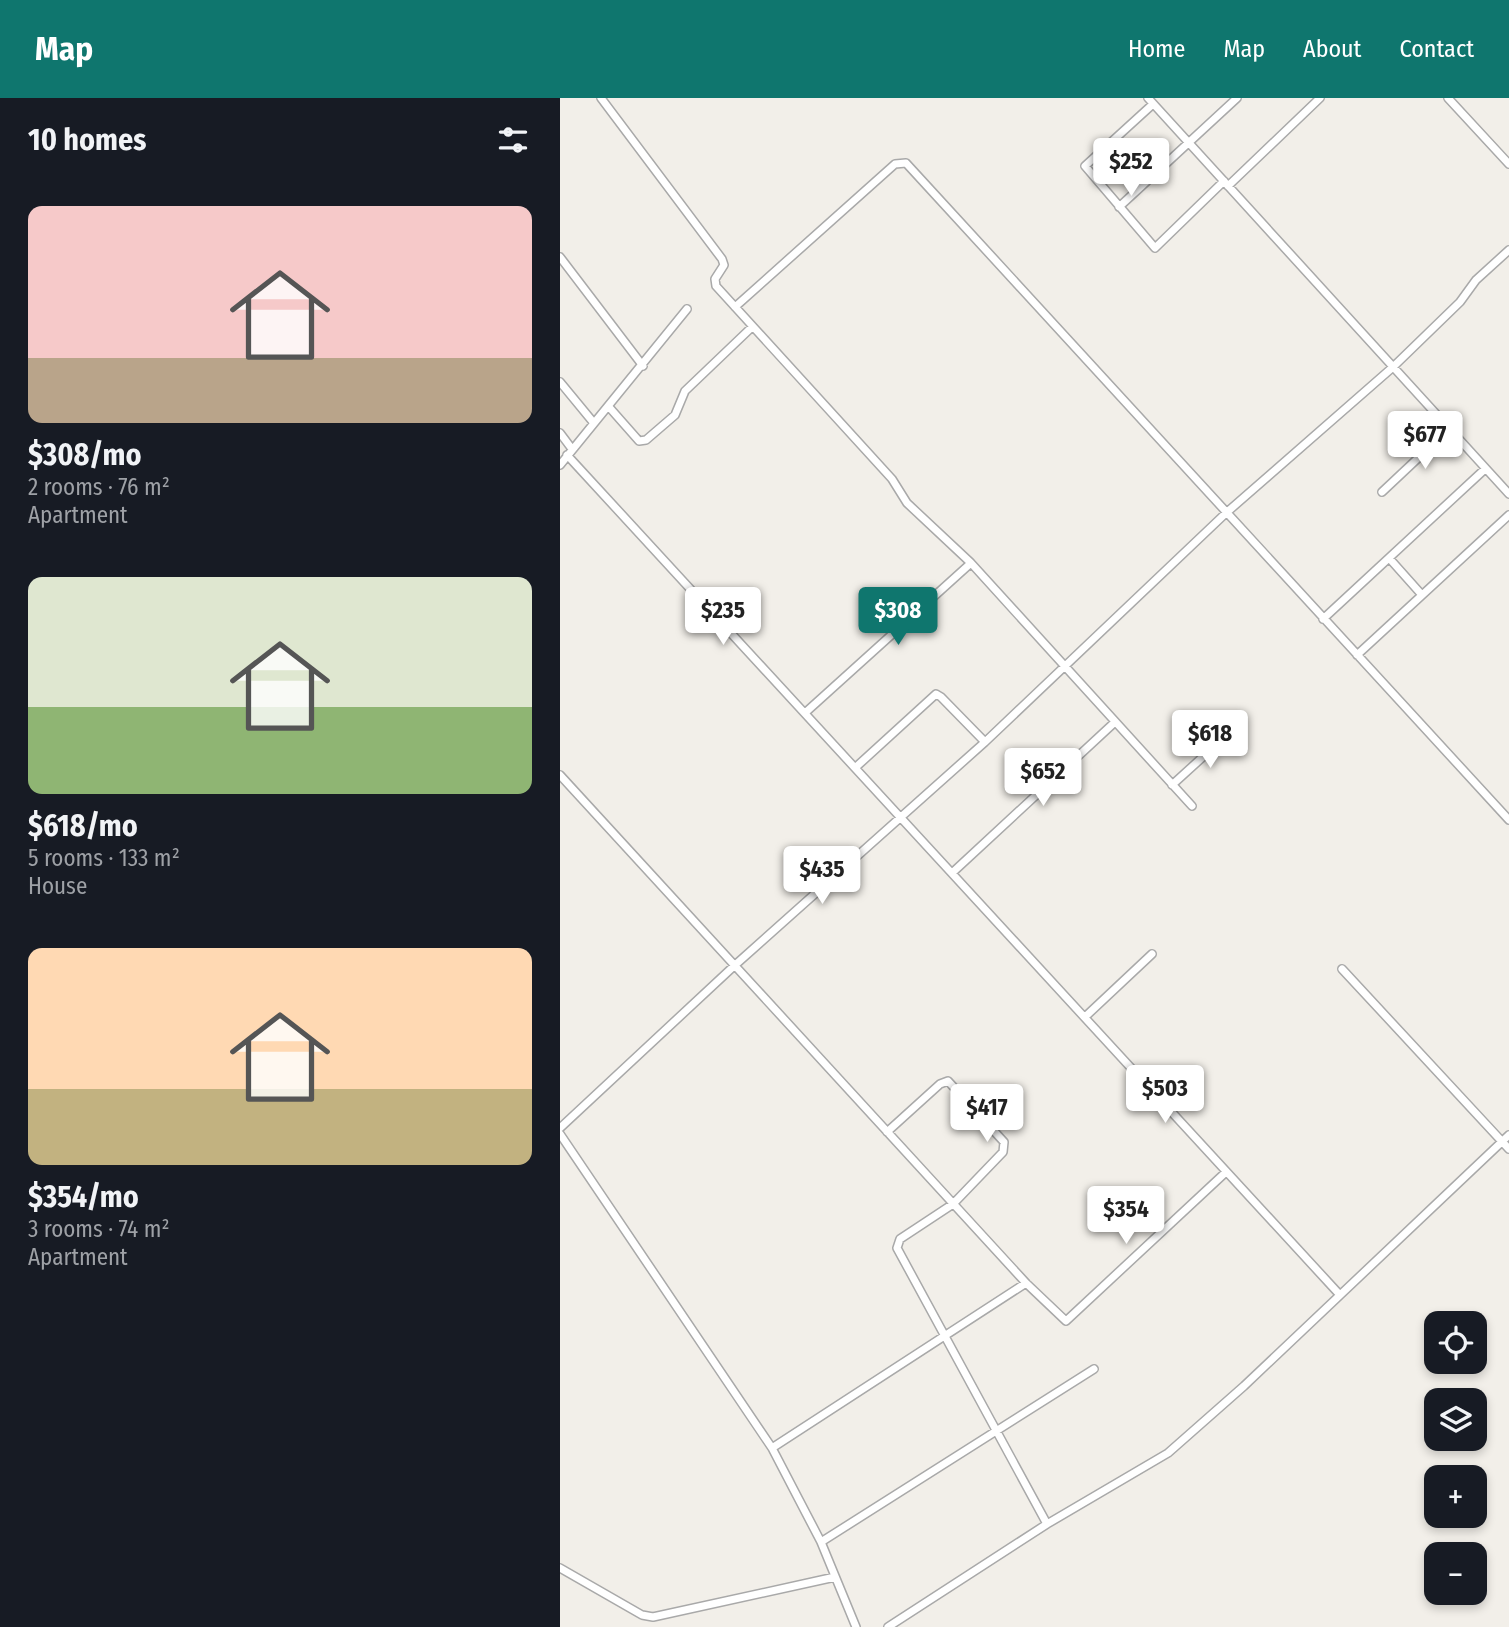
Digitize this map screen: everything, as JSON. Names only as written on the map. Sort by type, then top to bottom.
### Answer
[{"type":"street","points":[[601,98],[722,259],[724,265],[715,282],[735,307],[892,479],[907,503],[971,563],[1192,806]]},
{"type":"street","points":[[1119,207],[1237,98]]},
{"type":"street","points":[[1321,98],[1226,184],[1155,248],[1085,166],[1151,101],[1226,184],[1392,367],[1509,494]]},
{"type":"street","points":[[1448,98],[1509,164]]},
{"type":"street","points":[[735,307],[895,164],[906,163],[1509,820]]},
{"type":"street","points":[[560,1128],[734,966],[985,742],[1064,663],[1226,513],[1392,367],[1460,302],[1476,280],[1509,250]]},
{"type":"street","points":[[560,257],[643,366]]},
{"type":"street","points":[[560,465],[687,309]]},
{"type":"street","points":[[609,407],[639,441],[646,440],[678,412],[685,391],[752,327]]},
{"type":"street","points":[[560,382],[593,422]]},
{"type":"street","points":[[1382,492],[1449,429]]},
{"type":"street","points":[[560,433],[570,452],[726,630],[806,712],[1340,1294]]},
{"type":"street","points":[[1323,619],[1485,468]]},
{"type":"street","points":[[1357,655],[1509,515]]},
{"type":"street","points":[[1389,558],[1422,595]]},
{"type":"street","points":[[806,712],[971,563]]},
{"type":"street","points":[[856,767],[936,694],[942,696],[985,742]]},
{"type":"street","points":[[952,873],[1115,722]]},
{"type":"street","points":[[1172,785],[1228,734]]},
{"type":"street","points":[[560,775],[1026,1283],[1066,1321],[1226,1172]]},
{"type":"street","points":[[1086,1016],[1152,954]]},
{"type":"street","points":[[1342,969],[1509,1149]]},
{"type":"street","points":[[887,1132],[940,1084],[952,1083],[1005,1145],[1000,1155],[953,1204],[900,1239],[897,1248],[1047,1524]]},
{"type":"street","points":[[560,1134],[772,1448],[821,1542],[856,1627]]},
{"type":"street","points":[[888,1627],[1047,1524],[1168,1453],[1509,1135]]},
{"type":"street","points":[[772,1448],[1026,1283]]},
{"type":"street","points":[[821,1542],[1094,1369]]},
{"type":"street","points":[[560,1568],[642,1615],[653,1617],[835,1577]]}]
